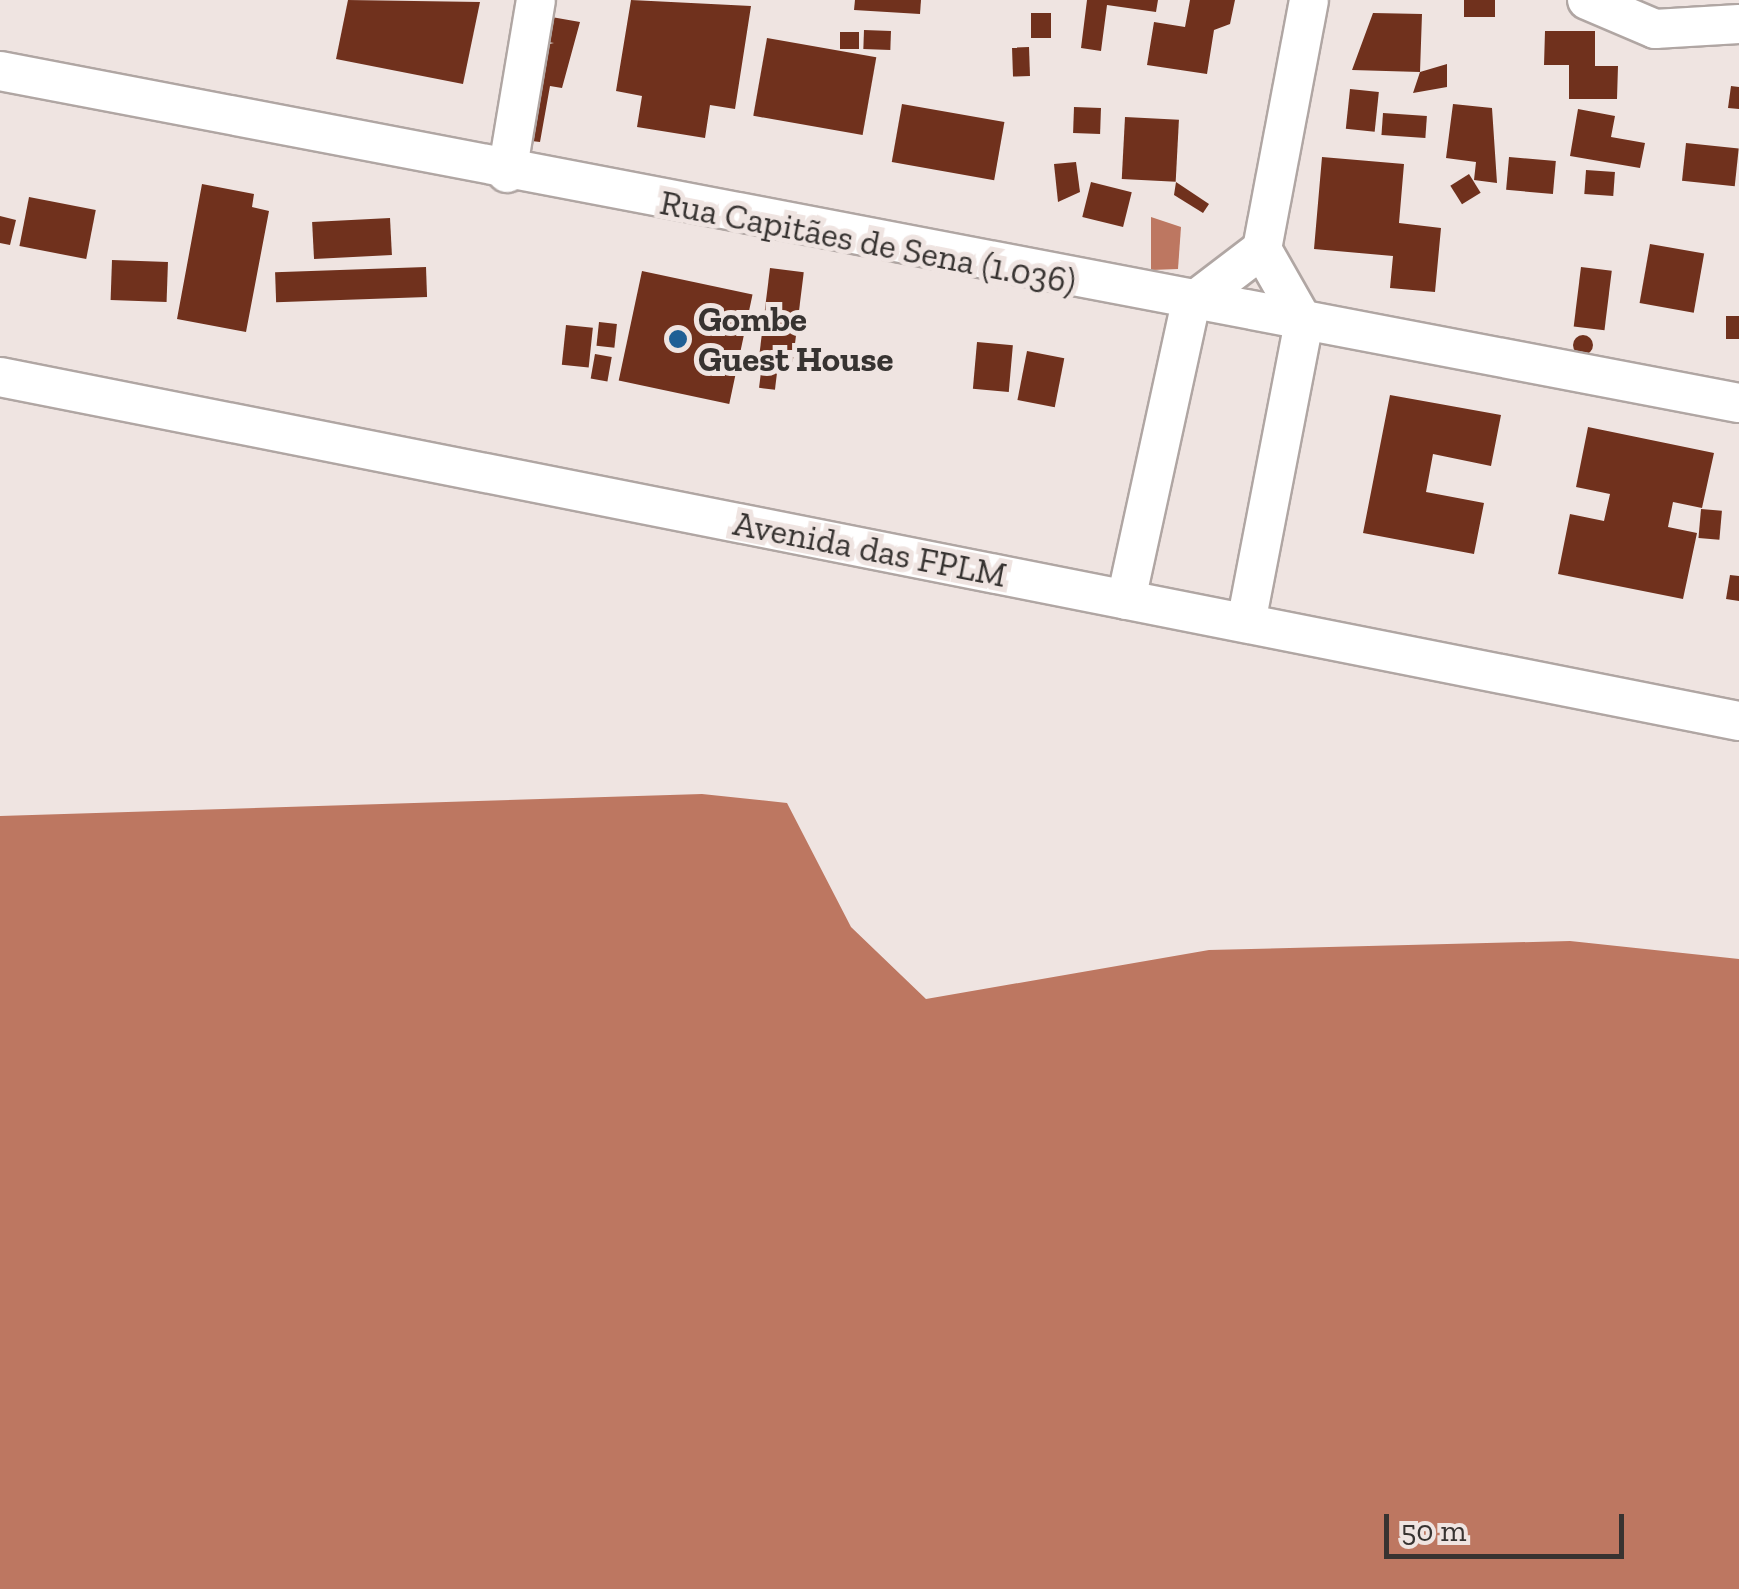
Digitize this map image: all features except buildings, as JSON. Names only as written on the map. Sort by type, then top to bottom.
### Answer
[{"type":"street","points":[[507,173],[536,0]]},
{"type":"street","points":[[1246,622],[1304,323],[1262,249],[1309,0]]},
{"type":"street","points":[[1587,0],[1655,28],[1739,24]]},
{"type":"street","name":"Rua Capitães de Sena (1.036)","points":[[0,70],[507,173],[1739,403]]},
{"type":"street","points":[[1126,600],[1191,303],[1262,249]]},
{"type":"street","name":"Avenida das FPLM","points":[[0,377],[1739,721]]},
{"type":"shaded area","points":[[1151,217],[1181,227],[1178,269],[1151,270]]},
{"type":"shaded area","points":[[702,794],[787,803],[851,927],[926,999],[1209,950],[1570,941],[1739,959],[1739,1589],[0,1589],[0,816]]},
{"type":"place","name":"Gombe Guest House","points":[[678,339]]}]
